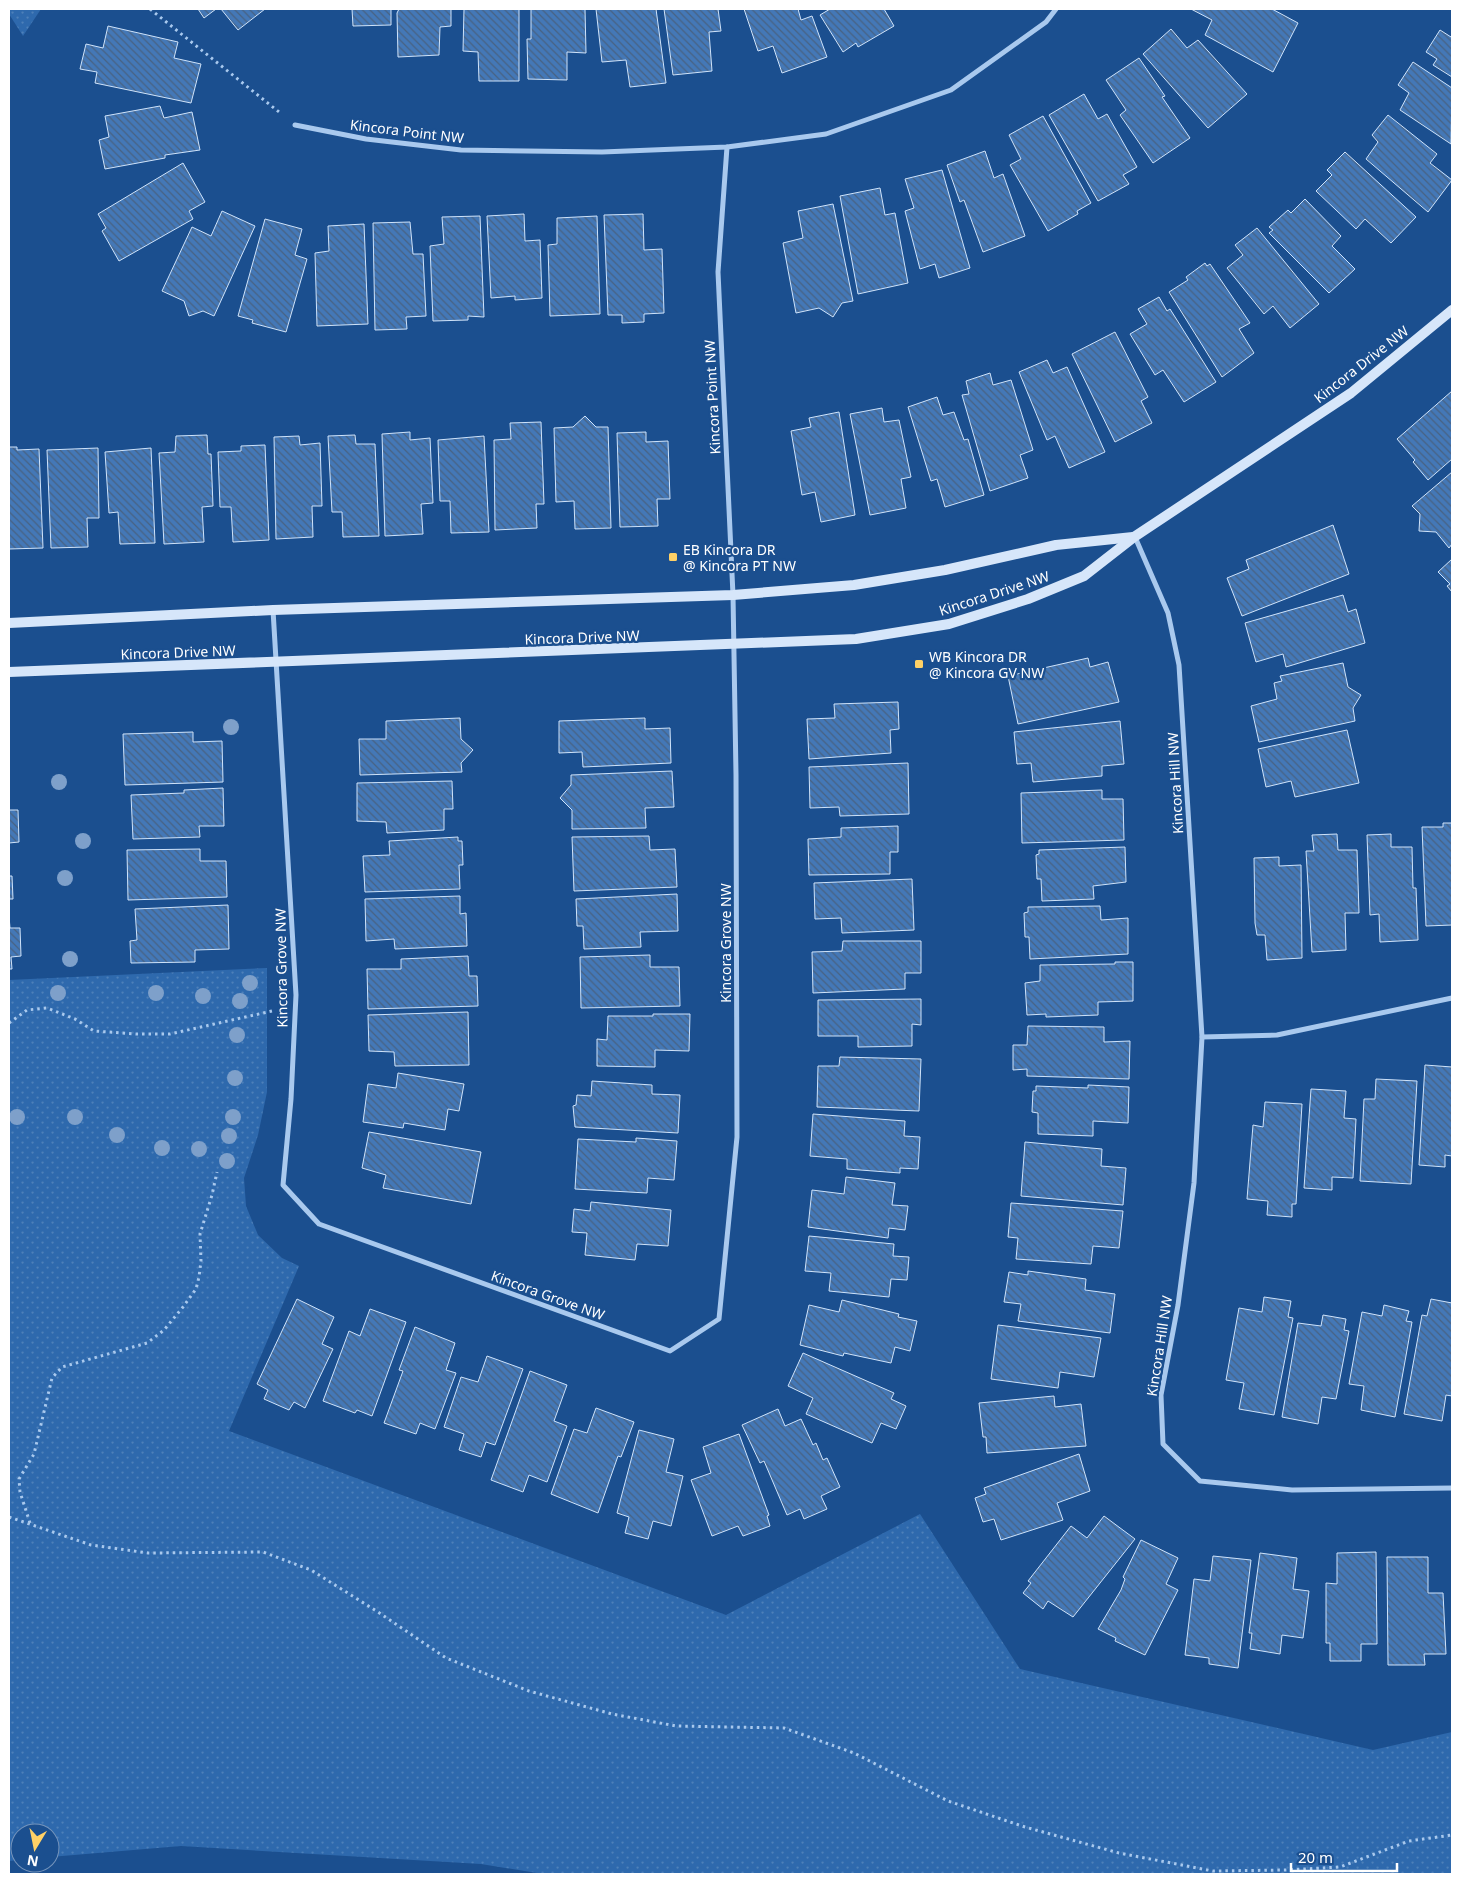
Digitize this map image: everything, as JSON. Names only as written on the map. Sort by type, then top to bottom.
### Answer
[{"type":"street","name":"Kincora Point NW","points":[[295,125],[366,139],[462,150],[602,152],[727,147],[826,134],[951,90],[1046,22],[1056,9]]},
{"type":"street","name":"Kincora Point NW","points":[[727,147],[718,272],[733,594],[733,645]]},
{"type":"street","name":"Kincora Drive NW","points":[[9,672],[856,639],[948,624],[1028,599],[1084,576],[1134,537],[1350,393],[1452,310]]},
{"type":"street","name":"Kincora Drive NW","points":[[9,623],[273,610],[733,594],[854,585],[945,570],[1056,545],[1134,537]]},
{"type":"street","name":"Kincora Hill NW","points":[[1134,537],[1168,613],[1179,665],[1202,1037],[1194,1183],[1178,1305],[1161,1396],[1163,1444],[1200,1481],[1292,1490],[1452,1488]]},
{"type":"street","name":"Kincora Grove NW","points":[[273,610],[296,995],[291,1099],[284,1185],[319,1224],[670,1351],[719,1319],[737,1137],[736,775],[733,645]]},
{"type":"street","points":[[1202,1037],[1277,1035],[1452,998]]},
{"type":"path","points":[[150,9],[295,125]]},
{"type":"path","points":[[9,1023],[27,1010],[47,1008],[75,1019],[94,1031],[170,1034],[272,1011]]},
{"type":"path","points":[[30,1523],[20,1492],[19,1479],[34,1454],[52,1378],[62,1367],[148,1343],[164,1330],[184,1307],[196,1288],[199,1277],[201,1262],[200,1234],[217,1172]]},
{"type":"path","points":[[9,1517],[91,1545],[148,1553],[263,1552],[311,1570],[446,1658],[529,1691],[612,1714],[676,1726],[784,1728],[854,1753],[948,1801],[1025,1827],[1119,1853],[1214,1873],[1340,1867],[1409,1841],[1452,1834]]},
{"type":"shaded area","points":[[9,9],[41,9],[23,36],[9,14]]},
{"type":"shaded area","points":[[267,968],[267,1092],[258,1135],[244,1178],[246,1206],[258,1235],[282,1258],[299,1266],[229,1431],[726,1615],[920,1514],[1020,1669],[1373,1750],[1452,1732],[1452,1874],[543,1874],[481,1864],[181,1846],[60,1856],[60,1823],[10,1823],[9,1861],[9,980]]},
{"type":"building","points":[[198,9],[216,9],[204,18]]},
{"type":"building","points":[[221,9],[265,9],[238,30]]},
{"type":"building","points":[[352,9],[391,9],[391,25],[353,26]]},
{"type":"building","points":[[399,9],[451,9],[451,26],[440,27],[439,55],[398,57],[397,13]]},
{"type":"building","points":[[464,9],[519,9],[519,81],[479,81],[478,52],[463,51]]},
{"type":"building","points":[[531,9],[585,9],[586,53],[567,52],[567,80],[528,79],[527,39],[531,39]]},
{"type":"building","points":[[596,9],[656,9],[666,83],[630,87],[626,60],[602,62]]},
{"type":"building","points":[[664,9],[718,9],[721,31],[709,32],[712,71],[673,75]]},
{"type":"building","points":[[744,9],[798,9],[801,20],[812,16],[827,57],[782,73],[773,46],[758,51]]},
{"type":"building","points":[[830,9],[884,9],[894,26],[858,47],[856,43],[843,52],[820,15]]},
{"type":"building","points":[[1191,9],[1272,9],[1298,23],[1273,72],[1205,35],[1212,20]]},
{"type":"building","points":[[108,26],[178,42],[174,58],[201,64],[191,103],[95,83],[97,72],[80,69],[86,44],[103,48]]},
{"type":"building","points":[[1171,29],[1187,48],[1198,40],[1247,94],[1208,128],[1143,54]]},
{"type":"building","points":[[1440,30],[1451,37],[1452,34],[1452,77],[1433,65],[1437,59],[1426,52]]},
{"type":"building","points":[[1139,58],[1165,96],[1162,97],[1190,138],[1153,163],[1120,115],[1126,110],[1106,80]]},
{"type":"building","points":[[1413,62],[1452,88],[1451,144],[1400,110],[1409,93],[1398,85]]},
{"type":"building","points":[[1084,94],[1098,119],[1107,114],[1137,167],[1123,175],[1129,184],[1098,201],[1049,115]]},
{"type":"building","points":[[160,106],[164,118],[192,112],[200,150],[165,155],[165,158],[105,169],[99,140],[109,137],[105,116]]},
{"type":"building","points":[[1388,115],[1437,154],[1430,163],[1452,180],[1428,212],[1366,159],[1378,142],[1372,135]]},
{"type":"building","points":[[1043,116],[1091,203],[1077,211],[1078,214],[1048,231],[1010,165],[1021,159],[1009,135]]},
{"type":"building","points":[[985,151],[994,178],[1003,174],[1025,236],[983,252],[964,200],[960,202],[947,165]]},
{"type":"building","points":[[1345,152],[1416,217],[1391,243],[1365,219],[1356,229],[1316,191],[1332,175],[1327,170]]},
{"type":"building","points":[[183,163],[205,202],[189,211],[193,219],[119,261],[102,231],[106,228],[98,214]]},
{"type":"building","points":[[942,170],[970,268],[939,278],[935,264],[920,269],[905,211],[914,208],[905,179]]},
{"type":"building","points":[[880,188],[885,215],[895,213],[908,283],[858,294],[840,196]]},
{"type":"building","points":[[1305,199],[1341,236],[1332,246],[1355,269],[1329,293],[1269,233],[1273,230],[1269,227],[1288,210],[1291,213]]},
{"type":"building","points":[[833,204],[853,301],[842,303],[833,317],[819,308],[796,313],[783,243],[803,238],[798,211]]},
{"type":"building","points":[[222,211],[255,226],[214,316],[203,311],[189,316],[184,301],[162,291],[192,227],[211,236]]},
{"type":"building","points":[[524,214],[525,241],[540,240],[542,298],[515,300],[515,296],[491,298],[487,216]]},
{"type":"building","points":[[643,214],[644,250],[662,249],[664,313],[644,314],[644,322],[622,323],[622,315],[608,315],[604,215]]},
{"type":"building","points":[[480,216],[484,317],[468,316],[468,320],[433,321],[430,246],[444,244],[442,217]]},
{"type":"building","points":[[597,216],[600,314],[550,316],[548,245],[557,244],[557,218]]},
{"type":"building","points":[[265,219],[302,229],[295,255],[307,259],[286,332],[252,323],[253,320],[238,316]]},
{"type":"building","points":[[410,222],[413,254],[423,254],[426,316],[406,317],[407,329],[375,330],[373,223]]},
{"type":"building","points":[[364,224],[368,324],[317,326],[315,253],[329,251],[328,226]]},
{"type":"building","points":[[1257,228],[1319,304],[1290,328],[1273,306],[1264,314],[1227,268],[1243,255],[1235,245]]},
{"type":"building","points":[[1205,263],[1207,266],[1210,264],[1250,323],[1239,329],[1254,353],[1222,377],[1169,292],[1188,280],[1186,277]]},
{"type":"building","points":[[1159,297],[1167,311],[1170,309],[1216,382],[1184,402],[1163,370],[1155,375],[1130,334],[1147,324],[1138,309]]},
{"type":"building","points":[[1115,332],[1148,397],[1141,401],[1152,423],[1115,442],[1072,354]]},
{"type":"building","points":[[1047,360],[1053,373],[1067,367],[1105,452],[1069,468],[1055,436],[1047,440],[1019,372]]},
{"type":"building","points":[[990,373],[993,385],[1011,380],[1033,450],[1020,455],[1028,478],[990,491],[962,395],[969,394],[966,381]]},
{"type":"building","points":[[1452,391],[1452,459],[1428,480],[1413,462],[1415,460],[1397,439]]},
{"type":"building","points":[[937,397],[943,415],[954,412],[964,440],[968,439],[984,495],[945,507],[937,479],[931,481],[908,407]]},
{"type":"building","points":[[882,408],[884,422],[899,420],[911,477],[901,479],[906,508],[870,515],[850,414]]},
{"type":"building","points":[[839,412],[855,515],[821,522],[815,492],[802,495],[791,431],[811,427],[809,418]]},
{"type":"building","points":[[585,416],[596,427],[608,427],[611,528],[575,529],[574,501],[556,502],[554,428],[573,427]]},
{"type":"building","points":[[541,422],[544,504],[536,504],[537,528],[495,530],[494,440],[511,439],[510,423]]},
{"type":"building","points":[[410,432],[410,440],[430,438],[433,503],[421,504],[423,534],[385,536],[382,434]]},
{"type":"building","points":[[646,432],[646,442],[668,441],[670,499],[657,499],[658,526],[620,527],[617,433]]},
{"type":"building","points":[[207,435],[208,454],[211,454],[213,506],[202,507],[204,542],[164,544],[159,453],[175,452],[176,436]]},
{"type":"building","points":[[355,435],[356,444],[375,444],[379,536],[343,537],[342,512],[332,512],[328,436]]},
{"type":"building","points":[[299,436],[300,445],[320,443],[322,506],[312,506],[313,537],[276,539],[274,437]]},
{"type":"building","points":[[484,436],[489,532],[451,533],[450,501],[440,501],[438,440]]},
{"type":"building","points":[[265,445],[269,540],[233,542],[231,507],[220,507],[218,452],[241,451],[241,446]]},
{"type":"building","points":[[9,447],[17,447],[17,450],[39,449],[43,548],[9,549]]},
{"type":"building","points":[[98,448],[99,518],[87,518],[88,547],[51,548],[47,450]]},
{"type":"building","points":[[151,448],[155,543],[120,544],[118,512],[109,513],[105,452]]},
{"type":"building","points":[[1452,472],[1452,544],[1449,548],[1436,532],[1419,531],[1420,514],[1412,506]]},
{"type":"building","points":[[1333,525],[1349,574],[1242,616],[1227,578],[1249,569],[1246,560]]},
{"type":"building","points":[[1452,559],[1452,592],[1447,586],[1450,584],[1438,572]]},
{"type":"building","points":[[1343,595],[1348,612],[1356,609],[1365,643],[1286,667],[1283,654],[1256,662],[1245,623]]},
{"type":"building","points":[[1088,658],[1090,667],[1108,662],[1119,702],[1018,724],[1008,676]]},
{"type":"building","points":[[1343,663],[1348,687],[1361,695],[1353,708],[1355,721],[1259,742],[1251,706],[1277,699],[1274,683],[1282,681],[1280,676]]},
{"type":"building","points":[[898,702],[899,729],[890,730],[891,753],[809,759],[807,719],[835,718],[834,704]]},
{"type":"building","points":[[460,718],[461,739],[473,750],[461,763],[462,772],[360,775],[359,739],[386,739],[386,721]]},
{"type":"building","points":[[645,718],[645,729],[670,728],[671,763],[583,767],[582,752],[559,753],[559,721]]},
{"type":"building","points":[[1120,721],[1124,764],[1102,766],[1102,776],[1033,782],[1031,763],[1017,764],[1014,732]]},
{"type":"building","points":[[1347,730],[1359,783],[1295,797],[1291,781],[1266,787],[1258,749]]},
{"type":"building","points":[[193,732],[193,742],[222,741],[223,782],[125,785],[123,734]]},
{"type":"building","points":[[908,763],[909,814],[840,816],[839,807],[810,808],[809,767]]},
{"type":"building","points":[[672,771],[674,807],[645,808],[646,828],[572,829],[572,810],[560,798],[571,785],[571,775]]},
{"type":"building","points":[[452,781],[453,809],[444,809],[444,830],[387,833],[386,822],[357,821],[357,783]]},
{"type":"building","points":[[223,788],[224,826],[199,826],[200,837],[133,839],[131,795],[184,793],[184,790]]},
{"type":"building","points":[[1102,790],[1102,799],[1123,799],[1124,840],[1022,843],[1021,793]]},
{"type":"building","points":[[9,810],[18,810],[19,842],[9,843]]},
{"type":"building","points":[[1443,823],[1452,823],[1452,925],[1426,926],[1422,827],[1443,827]]},
{"type":"building","points":[[898,826],[898,852],[890,852],[890,874],[809,875],[808,839],[841,837],[841,828]]},
{"type":"building","points":[[1337,834],[1338,850],[1357,850],[1359,913],[1345,913],[1346,950],[1312,952],[1306,851],[1314,851],[1312,835]]},
{"type":"building","points":[[1391,834],[1391,847],[1412,847],[1413,888],[1416,888],[1418,940],[1380,942],[1379,914],[1370,915],[1367,835]]},
{"type":"building","points":[[649,836],[650,850],[675,849],[677,887],[574,891],[572,837]]},
{"type":"building","points":[[458,837],[458,841],[462,841],[463,865],[459,865],[460,889],[365,892],[363,856],[390,855],[389,841]]},
{"type":"building","points":[[1125,847],[1126,882],[1093,886],[1094,899],[1042,901],[1041,879],[1037,879],[1036,855],[1039,854],[1039,850]]},
{"type":"building","points":[[200,849],[200,861],[226,861],[227,897],[128,900],[127,850]]},
{"type":"building","points":[[1279,857],[1279,866],[1301,865],[1302,958],[1267,960],[1265,935],[1257,935],[1255,923],[1254,858]]},
{"type":"building","points":[[9,876],[12,876],[13,899],[9,899]]},
{"type":"building","points":[[912,879],[914,930],[842,933],[841,918],[815,919],[814,883]]},
{"type":"building","points":[[677,894],[678,931],[640,932],[641,947],[584,949],[583,926],[577,926],[576,899]]},
{"type":"building","points":[[460,896],[460,914],[466,913],[467,946],[395,949],[394,939],[366,941],[365,899]]},
{"type":"building","points":[[228,905],[229,949],[195,950],[195,962],[131,963],[130,941],[137,940],[135,909]]},
{"type":"building","points":[[1100,906],[1101,920],[1128,918],[1128,954],[1030,959],[1029,937],[1025,937],[1024,913],[1028,912],[1028,907]]},
{"type":"building","points":[[9,916],[10,928],[20,928],[21,956],[11,957],[12,969],[9,969]]},
{"type":"building","points":[[843,941],[921,941],[921,973],[905,973],[905,989],[813,993],[812,952],[842,951]]},
{"type":"building","points":[[650,955],[650,967],[679,967],[680,1006],[581,1008],[580,957]]},
{"type":"building","points":[[468,956],[469,976],[477,976],[478,1006],[368,1009],[367,969],[401,969],[401,959]]},
{"type":"building","points":[[1115,962],[1133,962],[1133,1001],[1098,1002],[1098,1015],[1046,1017],[1046,1014],[1027,1015],[1025,983],[1040,981],[1040,965],[1115,964]]},
{"type":"building","points":[[921,999],[921,1025],[912,1024],[912,1046],[858,1047],[858,1036],[818,1036],[818,1000]]},
{"type":"building","points":[[468,1012],[469,1065],[395,1066],[394,1052],[369,1051],[368,1015]]},
{"type":"building","points":[[653,1014],[690,1014],[689,1051],[655,1050],[655,1067],[597,1066],[597,1039],[607,1040],[608,1016],[653,1016]]},
{"type":"building","points":[[1028,1026],[1104,1027],[1104,1042],[1130,1041],[1129,1079],[1027,1076],[1027,1069],[1013,1070],[1013,1045],[1027,1045]]},
{"type":"building","points":[[840,1057],[921,1059],[919,1111],[817,1107],[818,1066],[839,1066]]},
{"type":"building","points":[[1425,1065],[1452,1067],[1452,1156],[1445,1155],[1445,1167],[1419,1165]]},
{"type":"building","points":[[398,1073],[464,1084],[459,1111],[448,1109],[445,1130],[404,1123],[403,1128],[363,1122],[368,1084],[396,1088]]},
{"type":"building","points":[[1376,1079],[1417,1081],[1411,1184],[1360,1181],[1364,1099],[1375,1099]]},
{"type":"building","points":[[592,1081],[652,1085],[652,1094],[680,1095],[678,1133],[575,1127],[573,1106],[576,1105],[577,1095],[591,1096]]},
{"type":"building","points":[[1088,1085],[1129,1087],[1128,1123],[1093,1121],[1093,1136],[1038,1134],[1038,1113],[1032,1112],[1033,1091],[1036,1091],[1036,1086],[1088,1088]]},
{"type":"building","points":[[1311,1089],[1346,1091],[1344,1118],[1356,1119],[1353,1178],[1332,1177],[1332,1190],[1304,1188]]},
{"type":"building","points":[[1265,1102],[1302,1104],[1296,1204],[1292,1204],[1292,1217],[1267,1215],[1268,1201],[1247,1199],[1253,1125],[1263,1127]]},
{"type":"building","points":[[813,1114],[905,1121],[904,1136],[920,1137],[918,1169],[900,1168],[900,1173],[847,1169],[847,1159],[810,1156]]},
{"type":"building","points":[[369,1132],[481,1152],[471,1204],[383,1188],[386,1175],[362,1168]]},
{"type":"building","points":[[636,1138],[677,1141],[674,1180],[648,1178],[647,1193],[575,1189],[578,1139],[636,1142]]},
{"type":"building","points":[[1025,1142],[1102,1149],[1101,1166],[1126,1168],[1123,1205],[1021,1196]]},
{"type":"building","points":[[846,1177],[895,1183],[892,1205],[908,1206],[905,1230],[889,1228],[888,1238],[808,1227],[812,1190],[844,1194]]},
{"type":"building","points":[[591,1202],[671,1210],[668,1246],[637,1244],[635,1260],[585,1255],[587,1233],[572,1232],[574,1209],[590,1211]]},
{"type":"building","points":[[1011,1203],[1123,1211],[1119,1248],[1093,1246],[1091,1264],[1016,1259],[1018,1238],[1008,1237]]},
{"type":"building","points":[[809,1236],[894,1244],[893,1256],[909,1257],[907,1280],[891,1279],[889,1297],[829,1291],[831,1273],[805,1271]]},
{"type":"building","points":[[1028,1271],[1086,1279],[1085,1290],[1115,1294],[1110,1333],[1018,1321],[1021,1304],[1004,1302],[1009,1272],[1028,1275]]},
{"type":"building","points":[[1264,1297],[1291,1301],[1288,1317],[1293,1318],[1274,1415],[1239,1409],[1244,1383],[1226,1380],[1239,1308],[1262,1312]]},
{"type":"building","points":[[297,1299],[334,1317],[322,1344],[333,1349],[305,1408],[294,1402],[289,1410],[264,1399],[268,1390],[257,1384]]},
{"type":"building","points":[[1431,1299],[1452,1303],[1452,1396],[1446,1395],[1442,1421],[1404,1414],[1422,1315],[1427,1316]]},
{"type":"building","points":[[842,1300],[899,1314],[898,1317],[917,1321],[910,1351],[895,1347],[891,1363],[844,1353],[843,1356],[800,1345],[809,1305],[839,1312]]},
{"type":"building","points":[[1384,1305],[1409,1311],[1406,1321],[1412,1322],[1395,1417],[1361,1410],[1364,1386],[1349,1384],[1362,1312],[1382,1316]]},
{"type":"building","points":[[370,1309],[406,1322],[372,1416],[357,1410],[355,1413],[323,1401],[349,1331],[360,1336]]},
{"type":"building","points":[[1323,1315],[1346,1319],[1344,1330],[1349,1331],[1336,1399],[1322,1397],[1318,1424],[1282,1417],[1298,1323],[1321,1326]]},
{"type":"building","points":[[998,1325],[1101,1338],[1094,1377],[1060,1372],[1058,1388],[991,1379]]},
{"type":"building","points":[[415,1327],[455,1343],[446,1370],[456,1373],[435,1429],[420,1423],[416,1434],[384,1423],[403,1371],[399,1370]]},
{"type":"building","points":[[803,1353],[894,1393],[891,1399],[906,1406],[896,1429],[881,1423],[872,1443],[806,1414],[813,1398],[788,1386]]},
{"type":"building","points":[[487,1356],[523,1369],[495,1445],[486,1442],[481,1457],[459,1450],[464,1434],[444,1427],[461,1377],[478,1382]]},
{"type":"building","points":[[530,1371],[567,1385],[554,1421],[567,1426],[547,1482],[529,1475],[523,1492],[491,1480]]},
{"type":"building","points":[[1054,1396],[1055,1407],[1081,1404],[1086,1446],[987,1453],[986,1437],[983,1437],[979,1403]]},
{"type":"building","points":[[596,1408],[634,1422],[621,1457],[618,1456],[598,1513],[551,1494],[574,1429],[587,1433]]},
{"type":"building","points":[[778,1409],[785,1426],[801,1419],[813,1445],[816,1443],[823,1460],[827,1458],[840,1487],[821,1496],[827,1509],[804,1519],[800,1509],[787,1515],[764,1461],[760,1463],[742,1425]]},
{"type":"building","points":[[639,1430],[674,1439],[666,1472],[683,1476],[671,1526],[653,1521],[648,1539],[625,1533],[629,1517],[617,1513]]},
{"type":"building","points":[[739,1434],[769,1515],[767,1516],[770,1526],[743,1536],[738,1526],[712,1536],[691,1480],[711,1473],[703,1447]]},
{"type":"building","points":[[1079,1454],[1090,1491],[1057,1503],[1063,1520],[1001,1540],[994,1519],[983,1522],[975,1498],[986,1494],[984,1488]]},
{"type":"building","points":[[1104,1516],[1135,1539],[1073,1617],[1048,1601],[1043,1609],[1023,1593],[1031,1583],[1028,1581],[1071,1526],[1087,1538]]},
{"type":"building","points":[[1141,1540],[1178,1558],[1166,1584],[1178,1590],[1145,1655],[1115,1641],[1116,1638],[1098,1629],[1121,1590],[1125,1579],[1123,1577]]},
{"type":"building","points":[[1376,1552],[1377,1644],[1361,1644],[1361,1661],[1330,1661],[1330,1643],[1326,1643],[1326,1583],[1337,1584],[1337,1553]]},
{"type":"building","points":[[1260,1553],[1297,1558],[1293,1589],[1309,1591],[1303,1638],[1282,1635],[1280,1654],[1250,1649],[1252,1633],[1249,1633]]},
{"type":"building","points":[[1213,1556],[1251,1560],[1238,1668],[1209,1664],[1209,1658],[1185,1655],[1194,1579],[1210,1581]]},
{"type":"building","points":[[1387,1557],[1428,1557],[1428,1593],[1443,1593],[1446,1654],[1424,1654],[1425,1665],[1388,1665]]},
{"type":"place","name":"EB Kincora DR @ Kincora PT NW","points":[[673,557]]},
{"type":"place","name":"WB Kincora DR @ Kincora GV NW","points":[[919,664]]}]
